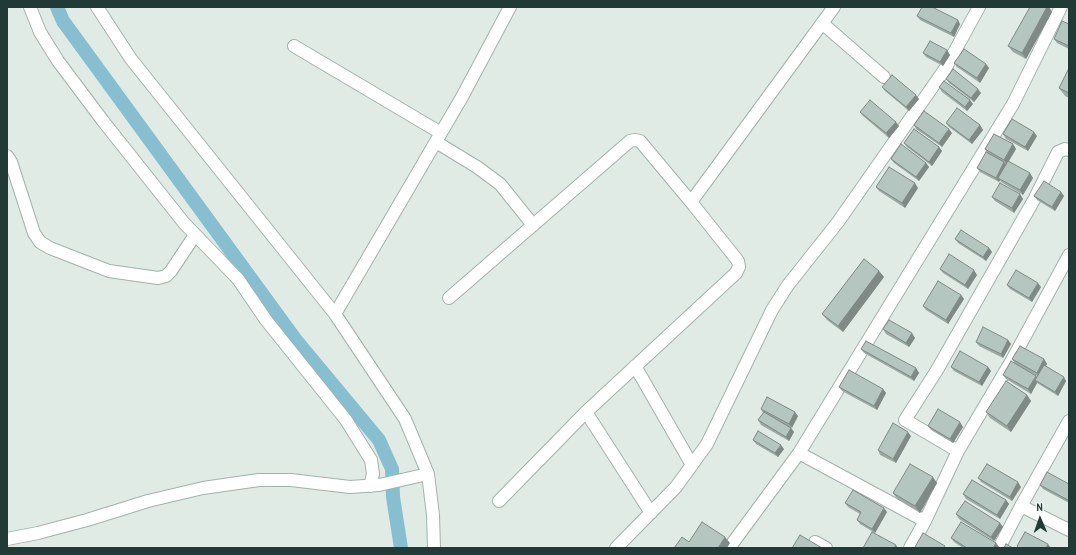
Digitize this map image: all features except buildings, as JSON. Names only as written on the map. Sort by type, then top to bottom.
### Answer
[{"type":"street","points":[[30,7],[40,32],[58,61],[103,122],[195,235],[238,279],[266,320],[346,420],[371,460],[375,485]]},
{"type":"street","points":[[98,7],[131,59],[335,314],[405,420],[433,515],[434,548]]},
{"type":"street","points":[[335,314],[462,97],[510,7]]},
{"type":"street","points":[[691,202],[834,7]]},
{"type":"street","points":[[616,548],[676,487],[707,444],[772,310],[788,285],[838,222],[946,69],[979,7]]},
{"type":"street","points":[[729,548],[799,453],[1013,104],[1061,7]]},
{"type":"street","points":[[822,23],[884,77]]},
{"type":"street","points":[[294,46],[438,138],[500,184],[533,225]]},
{"type":"street","points":[[449,298],[630,141],[635,140],[640,141],[738,261],[739,267],[736,273],[586,412],[499,501]]},
{"type":"street","points":[[958,451],[905,420],[937,370],[1035,198],[1058,152],[1065,149],[1069,150]]},
{"type":"street","points":[[7,156],[11,162],[34,233],[40,242],[50,248],[109,271],[158,278],[166,276],[171,271],[195,235]]},
{"type":"street","points":[[910,548],[925,522],[958,451],[1012,360],[1069,255]]},
{"type":"street","points":[[635,366],[692,465]]},
{"type":"street","points":[[586,412],[651,512]]},
{"type":"street","points":[[999,548],[1069,421]]},
{"type":"street","points":[[799,453],[925,522]]},
{"type":"street","points":[[7,539],[38,533],[87,520],[148,501],[203,488],[259,480],[291,480],[350,487],[375,485],[422,476]]},
{"type":"street","points":[[1021,506],[1069,530]]},
{"type":"waterway","points":[[57,7],[63,21],[295,339],[379,440],[392,469],[393,497],[401,548]]}]
